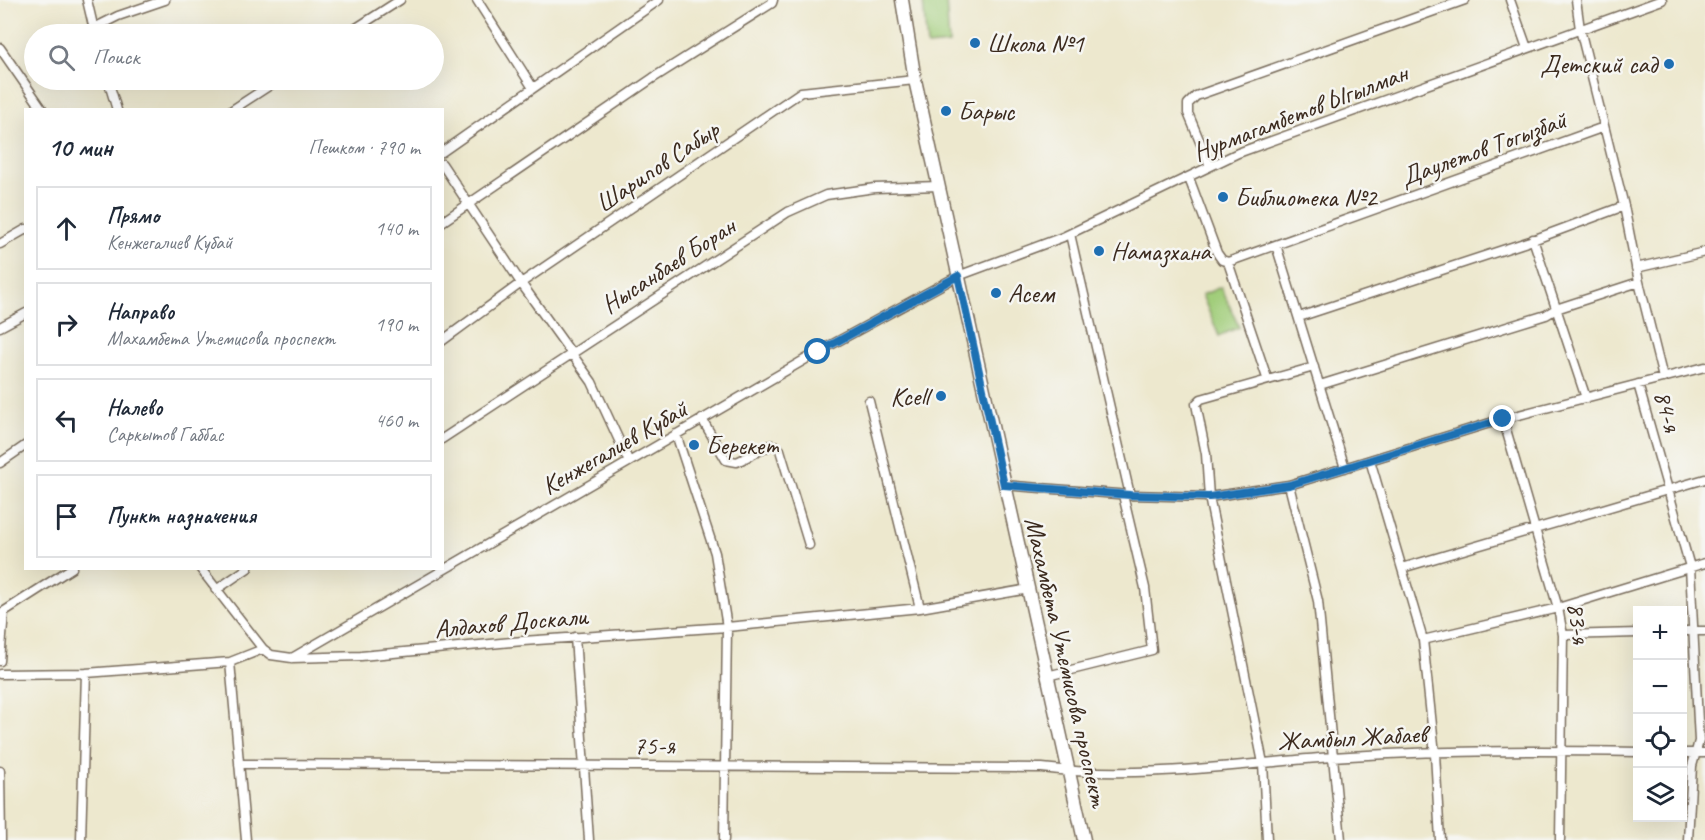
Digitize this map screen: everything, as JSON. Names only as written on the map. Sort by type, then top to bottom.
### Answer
[{"type":"street","points":[[87,0],[93,24]]},
{"type":"street","points":[[106,24],[118,16],[165,0]]},
{"type":"street","points":[[363,24],[400,0]]},
{"type":"street","points":[[477,0],[532,88]]},
{"type":"street","points":[[444,151],[659,0]]},
{"type":"street","points":[[444,221],[653,78],[773,0]]},
{"type":"street","name":"Махамбета Утемисова проспект","points":[[902,0],[915,80],[1084,840]]},
{"type":"street","points":[[1210,166],[1188,113],[1188,104],[1196,96],[1465,0]]},
{"type":"street","points":[[1510,0],[1527,48]]},
{"type":"street","points":[[1576,0],[1580,29],[1624,206],[1639,282],[1663,378]]},
{"type":"street","name":"Нурмагамбетов Ыгылман","points":[[958,276],[1071,234],[1210,166],[1580,29],[1642,3],[1662,0]]},
{"type":"street","points":[[0,48],[24,83]]},
{"type":"street","name":"Шарипов Сабыр","points":[[444,338],[801,92],[915,80]]},
{"type":"street","points":[[29,90],[42,108]]},
{"type":"street","points":[[111,90],[116,108]]},
{"type":"street","points":[[235,108],[263,90]]},
{"type":"street","name":"Даулетов Тогызбай","points":[[1228,262],[1604,127]]},
{"type":"street","points":[[444,168],[521,283],[572,352],[605,407],[629,462]]},
{"type":"street","points":[[1189,178],[1218,253],[1222,260],[1228,262],[1267,378]]},
{"type":"street","name":"Нысанбаев Боран","points":[[444,438],[788,212],[826,195],[875,188],[939,186]]},
{"type":"street","points":[[1299,317],[1533,239],[1624,206]]},
{"type":"street","points":[[0,244],[24,230]]},
{"type":"street","points":[[1047,676],[1152,651],[1145,588],[1127,495],[1071,234]]},
{"type":"street","points":[[1533,239],[1586,398]]},
{"type":"street","points":[[1276,245],[1345,468]]},
{"type":"street","points":[[1636,268],[1705,252]]},
{"type":"street","name":"Кенжегалиев Кубай","points":[[444,570],[818,352],[958,276]]},
{"type":"street","points":[[1320,385],[1546,315],[1556,309],[1639,282]]},
{"type":"street","points":[[0,327],[24,314]]},
{"type":"street","points":[[1268,840],[1263,763],[1209,497],[1206,454],[1196,404],[1201,399],[1267,378],[1314,367]]},
{"type":"street","points":[[1004,485],[1127,495],[1209,497],[1289,485],[1503,419],[1705,367]]},
{"type":"street","name":"84-я","points":[[1638,384],[1690,567],[1701,753],[1692,766],[1688,840]]},
{"type":"street","points":[[869,401],[920,608]]},
{"type":"street","points":[[702,419],[726,460],[731,462],[771,445],[780,450],[809,545]]},
{"type":"street","name":"83-я","points":[[1503,419],[1558,608],[1563,635],[1560,840]]},
{"type":"street","points":[[676,434],[715,553],[727,627],[724,840]]},
{"type":"street","points":[[0,463],[24,446]]},
{"type":"street","points":[[1370,460],[1423,640],[1435,754],[1440,840]]},
{"type":"street","points":[[1402,568],[1705,479]]},
{"type":"street","points":[[1289,485],[1318,601],[1335,757],[1341,840]]},
{"type":"street","points":[[1423,640],[1558,608],[1705,563]]},
{"type":"street","points":[[0,661],[2,613],[69,570]]},
{"type":"street","points":[[0,674],[86,673],[230,662],[263,649],[201,570]]},
{"type":"street","points":[[216,590],[245,570]]},
{"type":"street","name":"Кенжегалиев Кубай","points":[[292,658],[443,570]]},
{"type":"street","name":"Алдахов Доскали","points":[[263,649],[271,655],[292,658],[361,656],[575,637],[727,627],[920,608],[1029,589]]},
{"type":"street","points":[[1687,631],[1705,631]]},
{"type":"street","points":[[1563,635],[1633,633]]},
{"type":"street","points":[[575,637],[582,767],[589,840]]},
{"type":"street","points":[[230,662],[246,840]]},
{"type":"street","points":[[81,840],[86,673]]},
{"type":"street","name":"Жамбыл Жабаев","points":[[1069,771],[1093,773],[1335,757],[1563,751],[1633,752]]},
{"type":"street","name":"75-я","points":[[239,765],[582,767],[725,765],[1042,768],[1069,771]]},
{"type":"street","points":[[0,771],[1,840]]},
{"type":"green space","points":[[946,0],[949,44],[927,46],[923,1]]},
{"type":"green space","points":[[1221,287],[1239,327],[1219,336],[1202,295]]},
{"type":"place","name":"Школа №1","points":[[975,43]]},
{"type":"place","name":"Детский сад","points":[[1669,64]]},
{"type":"place","name":"Барыс","points":[[946,111]]},
{"type":"place","name":"Библиотека №2","points":[[1223,197]]},
{"type":"place","name":"Намазхана","points":[[1099,251]]},
{"type":"place","name":"Асем","points":[[996,293]]},
{"type":"place","name":"Kcell","points":[[941,396]]},
{"type":"place","name":"Берекет","points":[[694,445]]},
{"type":"route","points":[[818,352],[958,276],[1004,485],[1044,490],[1209,497],[1289,485],[1503,419]]}]
